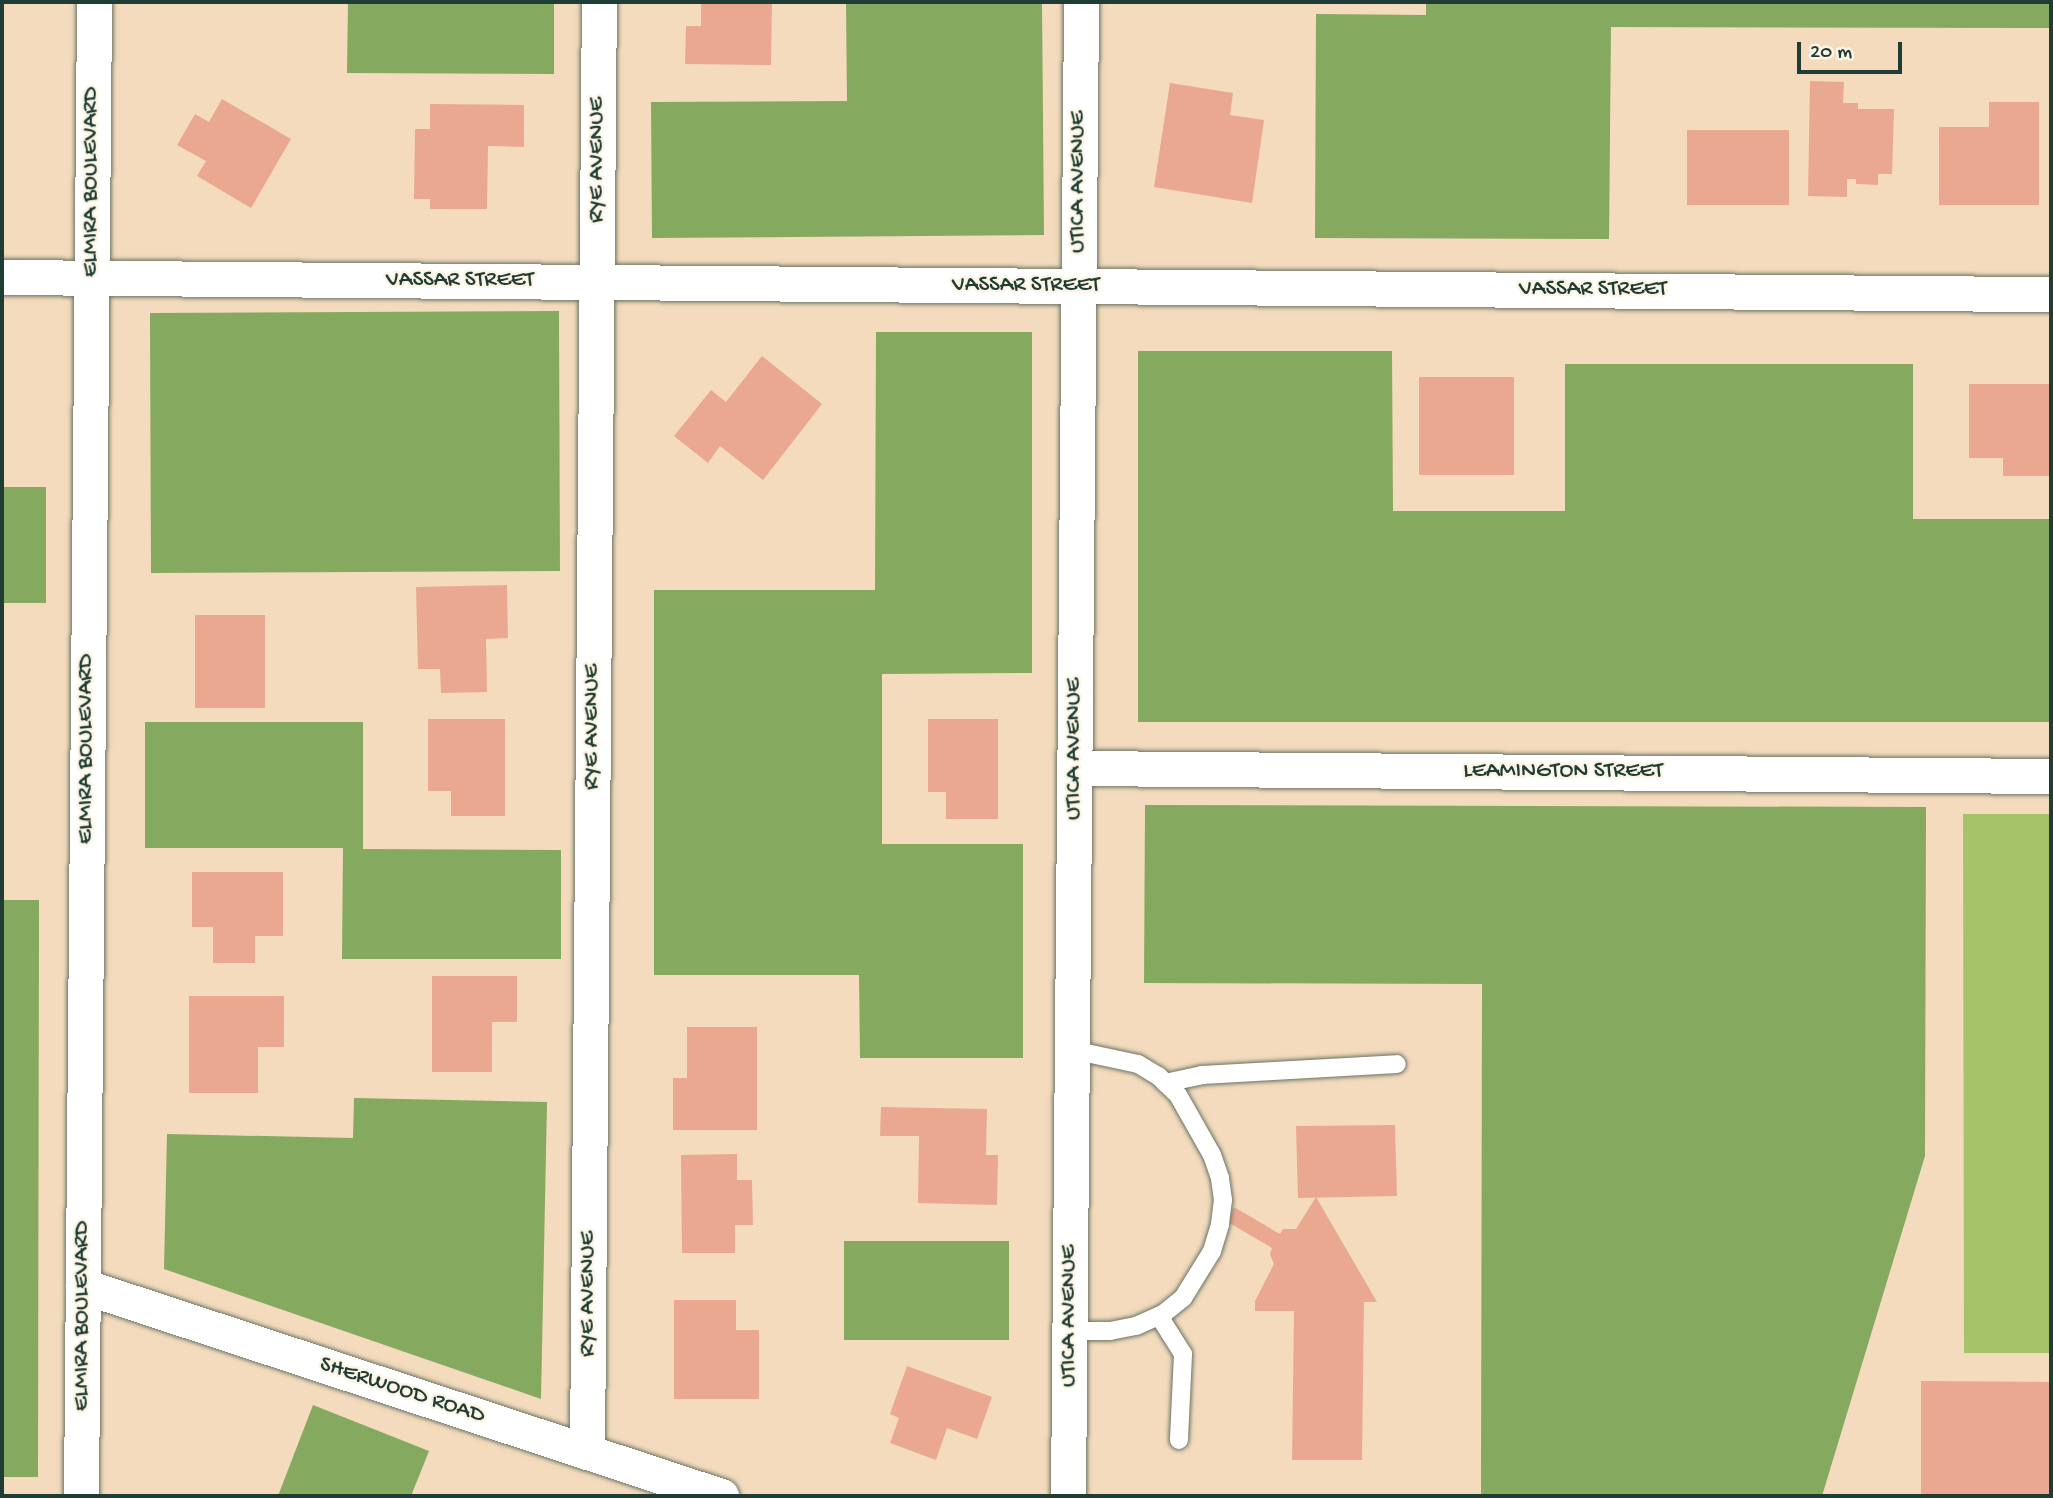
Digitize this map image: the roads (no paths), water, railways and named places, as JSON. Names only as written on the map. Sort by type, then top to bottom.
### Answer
[{"type":"street","name":"ELMIRA BOULEVARD","points":[[81,1496],[94,2]]},
{"type":"street","name":"RYE AVENUE","points":[[587,1452],[599,2]]},
{"type":"street","name":"UTICA AVENUE","points":[[1068,1496],[1081,2]]},
{"type":"street","name":"VASSAR STREET","points":[[2,277],[2051,294]]},
{"type":"street","name":"LEAMINGTON STREET","points":[[1074,768],[2051,776]]},
{"type":"street","name":"SHERWOOD ROAD","points":[[83,1286],[721,1496]]},
{"type":"lane","points":[[1070,1331],[1110,1331],[1136,1326],[1159,1316],[1183,1298],[1202,1272],[1220,1224],[1223,1200],[1220,1178],[1212,1155],[1178,1095],[1138,1064],[1072,1050]]},
{"type":"lane","points":[[1165,1083],[1202,1075],[1396,1065]]},
{"type":"lane","points":[[1159,1316],[1183,1354],[1179,1440]]}]
